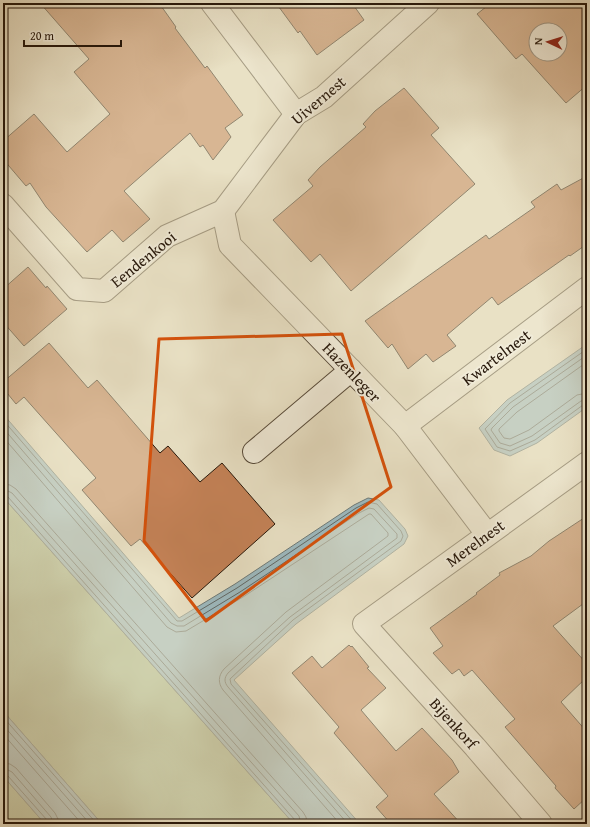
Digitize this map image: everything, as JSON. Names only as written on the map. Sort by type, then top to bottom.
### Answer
[{"type":"street","points":[[212,3],[296,114]]},
{"type":"street","name":"Uivernest","points":[[223,211],[296,114],[324,96],[428,3]]},
{"type":"street","name":"Eendenkooi","points":[[3,205],[77,289],[104,291],[167,236],[223,211]]},
{"type":"street","name":"Hazenleger","points":[[223,211],[230,245],[405,426],[487,534]]},
{"type":"street","name":"Kwartelnest","points":[[405,426],[587,288]]},
{"type":"street","points":[[254,452],[351,370]]},
{"type":"street","name":"Merelnest","points":[[364,624],[587,463]]},
{"type":"street","name":"Bijenkorf","points":[[364,624],[475,746],[541,824]]},
{"type":"highlighted area","points":[[342,334],[391,487],[206,621],[144,541],[159,339]]},
{"type":"green space","points":[[3,497],[294,824],[102,824],[3,711]]},
{"type":"green space","points":[[3,776],[45,824],[3,824]]},
{"type":"water","points":[[587,344],[587,407],[537,443],[510,456],[494,450],[479,428],[507,400]]},
{"type":"water","points":[[3,414],[179,618],[235,584],[354,505],[368,498],[379,500],[405,529],[408,536],[404,544],[296,624],[234,680],[360,824],[294,824],[3,497]]},
{"type":"water","points":[[3,711],[102,824],[45,824],[3,776]]},
{"type":"building","points":[[40,3],[159,3],[176,27],[175,28],[205,68],[207,66],[243,115],[225,128],[231,137],[213,160],[203,145],[200,147],[190,133],[124,191],[150,219],[123,242],[112,230],[87,252],[46,207],[30,183],[26,186],[3,159],[3,141],[34,114],[67,152],[110,114],[74,72],[89,59]]},
{"type":"building","points":[[276,3],[352,3],[364,20],[317,55],[300,31],[298,33]]},
{"type":"building","points":[[491,3],[587,3],[587,85],[566,103],[529,62],[568,62],[568,22],[528,22],[528,61],[522,54],[516,59],[477,14]]},
{"type":"building","points":[[404,88],[439,128],[431,135],[475,184],[351,291],[320,254],[311,262],[273,220],[313,186],[308,180],[320,167],[366,127],[363,124],[375,111]]},
{"type":"building","points":[[587,176],[587,244],[498,305],[492,297],[447,335],[456,346],[433,362],[426,354],[408,369],[392,344],[388,348],[365,321],[486,235],[489,239],[535,207],[531,202],[557,184],[561,190]]},
{"type":"building","points":[[28,267],[67,309],[24,346],[3,322],[3,289]]},
{"type":"building","points":[[49,343],[88,388],[97,380],[160,453],[168,446],[200,482],[222,463],[275,524],[192,598],[140,539],[131,546],[82,490],[96,478],[24,397],[16,404],[3,388],[3,382]]},
{"type":"building","points":[[587,516],[587,601],[553,626],[587,664],[587,677],[561,702],[587,732],[587,797],[574,809],[505,727],[515,719],[472,670],[464,676],[459,669],[452,674],[433,653],[443,646],[430,628],[477,594],[476,593],[500,575],[499,573],[531,556],[549,541]]},
{"type":"building","points":[[349,645],[351,647],[352,646],[369,667],[367,668],[386,688],[361,710],[396,751],[422,728],[452,760],[459,772],[434,794],[461,824],[391,824],[376,807],[388,796],[334,733],[339,727],[292,673],[312,656],[322,668]]}]
